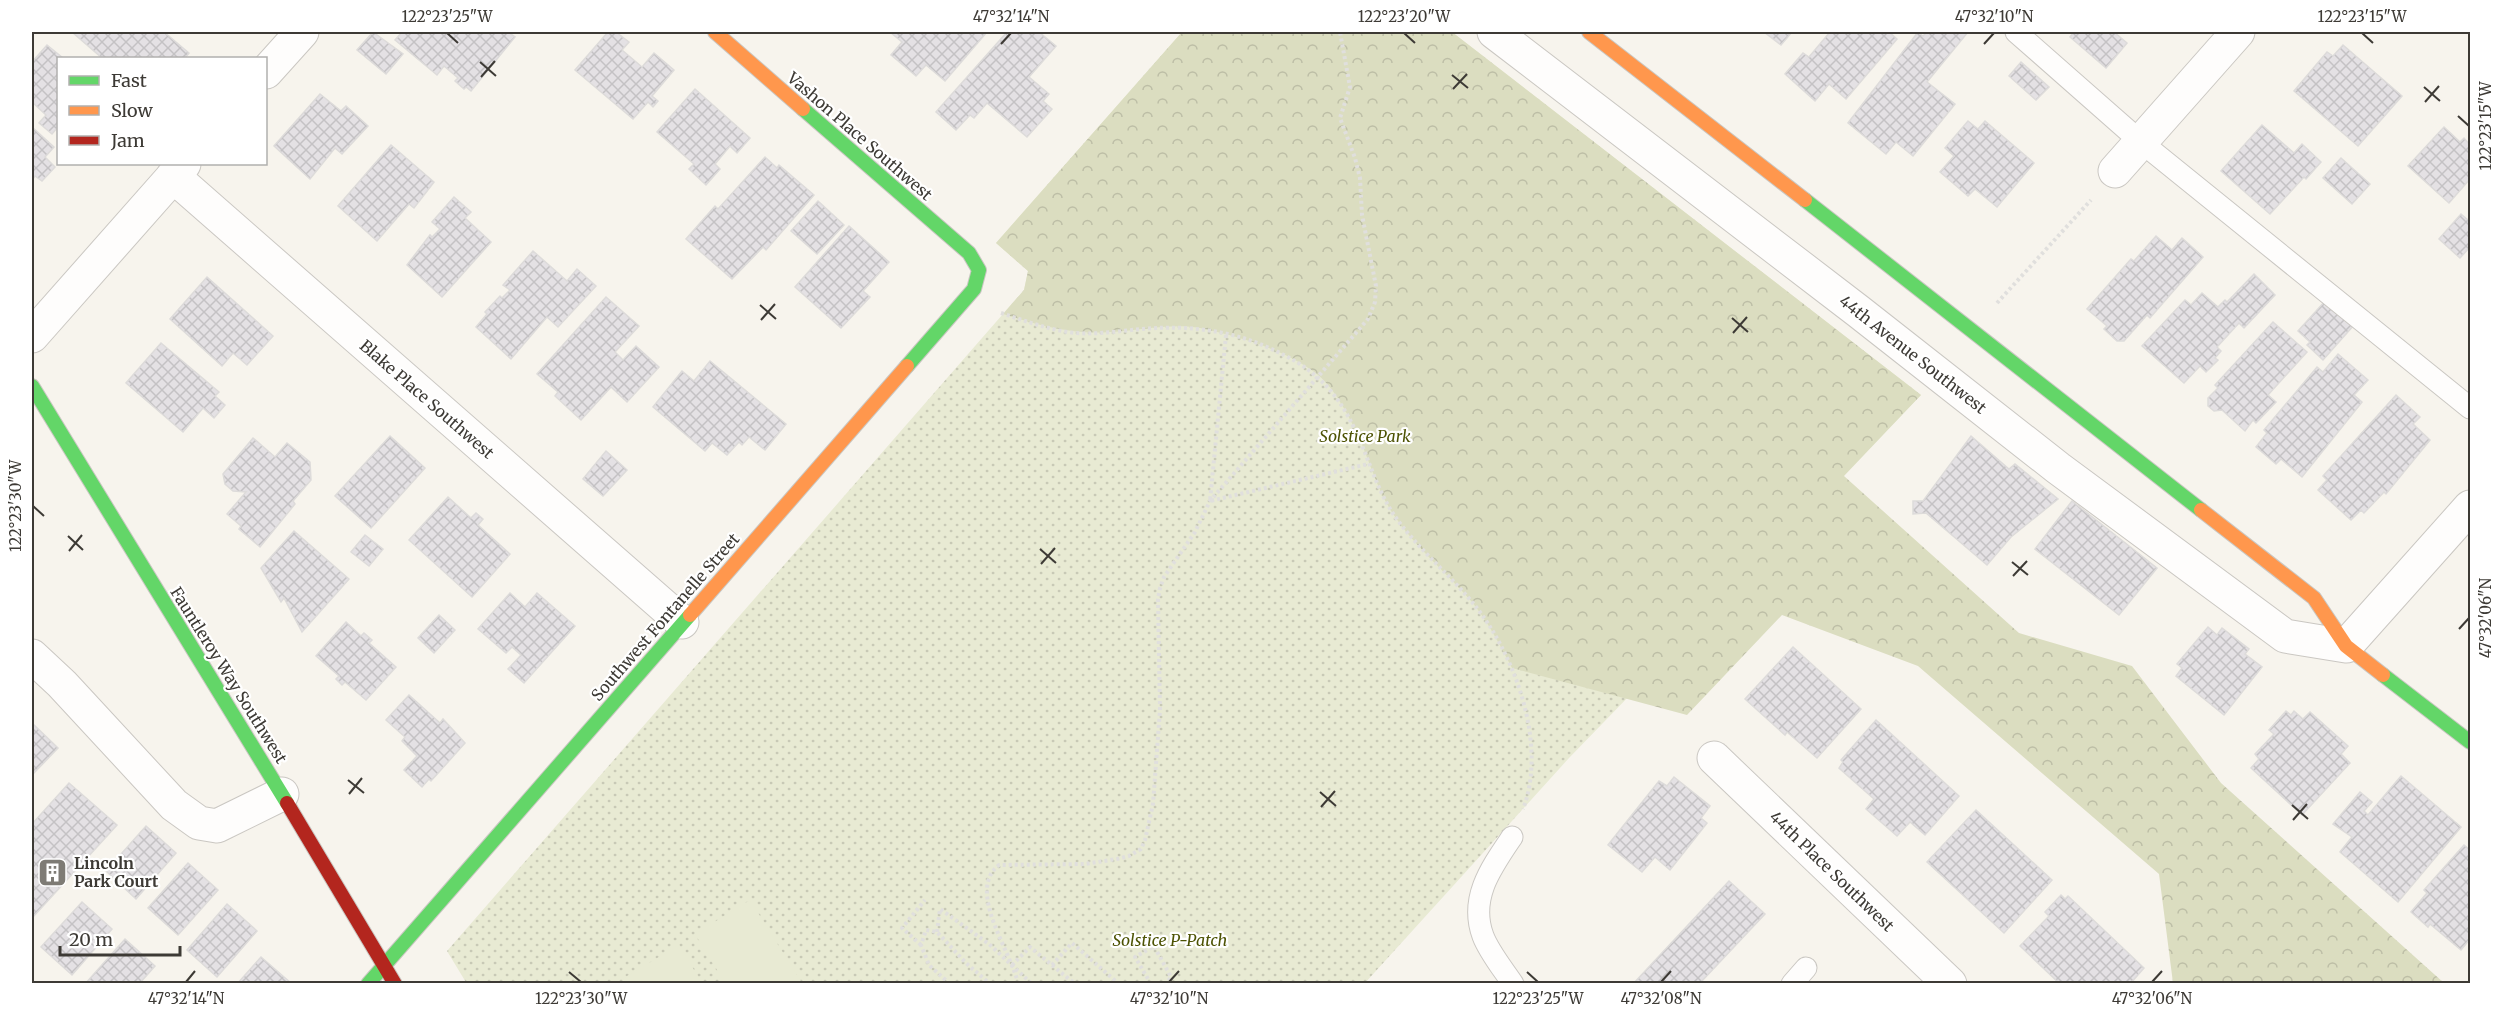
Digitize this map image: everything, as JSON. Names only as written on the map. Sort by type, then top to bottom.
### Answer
[{"type":"street","points":[[267,71],[302,32]]},
{"type":"street","name":"Vashon Place Southwest","points":[[715,32],[969,253],[979,270]]},
{"type":"street","name":"44th Avenue Southwest","points":[[1494,32],[1858,311],[2058,468],[2285,636],[2346,646]]},
{"type":"street","name":"44th Avenue Southwest","points":[[1588,32],[2314,598],[2346,646],[2470,742]]},
{"type":"street","points":[[2105,183],[2238,32]]},
{"type":"street","points":[[32,336],[178,170]]},
{"type":"street","name":"Blake Place Southwest","points":[[178,170],[682,622]]},
{"type":"street","name":"Southwest Fontanelle Street","points":[[368,984],[974,289],[979,270]]},
{"type":"street","name":"Fauntleroy Way Southwest","points":[[32,386],[282,794],[395,984]]},
{"type":"street","points":[[2346,646],[2470,507]]},
{"type":"street","points":[[32,656],[62,684],[174,805],[199,823],[217,826],[282,794]]},
{"type":"street","name":"44th Place Southwest","points":[[1714,758],[1950,984]]},
{"type":"lane","points":[[2016,32],[2141,142],[2470,408]]},
{"type":"lane","points":[[1512,837],[1491,868],[1476,906],[1483,936],[1512,984]]},
{"type":"path","points":[[1018,984],[1012,965],[999,939],[987,882],[994,869],[1005,865],[1085,864],[1117,860],[1141,849],[1153,804],[1160,710],[1158,599],[1164,577],[1195,532],[1210,501],[1368,319],[1375,302],[1376,286],[1362,215],[1360,178],[1340,118],[1350,87],[1340,32]]},
{"type":"path","points":[[1995,305],[2105,183]]},
{"type":"path","points":[[998,312],[1038,326],[1075,333],[1196,328],[1265,346],[1296,361],[1318,376],[1330,388],[1356,431],[1368,464],[1392,513],[1414,541],[1473,604],[1497,639],[1512,668],[1527,720],[1532,760],[1530,792],[1512,837]]},
{"type":"path","points":[[1210,501],[1226,335]]},
{"type":"path","points":[[1210,501],[1368,464]]},
{"type":"path","points":[[925,900],[902,928],[921,945],[930,965],[950,984]]},
{"type":"path","points":[[937,932],[940,909],[989,944],[1032,984]]},
{"type":"path","points":[[921,945],[926,930],[937,932],[966,963],[990,984]]},
{"type":"path","points":[[1052,965],[1072,943],[1119,984]]},
{"type":"path","points":[[1151,984],[1135,957],[1154,946],[1171,977],[1166,984]]},
{"type":"path","points":[[1012,965],[1030,947],[1075,984]]},
{"type":"green space","name":"Solstice Park","points":[[1182,32],[1452,32],[1921,395],[1569,758],[1365,983],[467,984],[447,951],[1024,290],[1028,271],[996,243]]},
{"type":"green space","points":[[1182,32],[1452,32],[1921,395],[1844,476],[2019,633],[2132,666],[2221,783],[2444,983],[2173,983],[2159,874],[1918,666],[1782,615],[1687,715],[1512,668],[1489,626],[1472,602],[1421,548],[1393,514],[1382,494],[1349,416],[1335,394],[1318,375],[1291,358],[1262,345],[1200,328],[1178,326],[1096,333],[1069,331],[1003,314],[1024,290],[1028,271],[996,243]]},
{"type":"green space","points":[[750,900],[802,983],[725,983],[695,934]]},
{"type":"green space","points":[[679,945],[702,983],[625,983],[622,979]]},
{"type":"building","points":[[72,32],[164,32],[189,53],[186,57],[101,57]]},
{"type":"building","points":[[373,32],[403,54],[386,74],[357,50]]},
{"type":"building","points":[[402,32],[508,32],[515,37],[471,91],[466,87],[464,89],[455,81],[458,78],[444,66],[437,75],[395,40]]},
{"type":"building","points":[[608,32],[616,32],[629,42],[622,50],[642,67],[654,53],[674,70],[652,96],[658,101],[653,107],[648,102],[633,119],[575,70]]},
{"type":"building","points":[[890,32],[987,32],[945,81],[926,65],[916,76],[891,55],[902,42]]},
{"type":"building","points":[[1007,32],[1039,32],[1056,46],[1029,77],[1049,94],[1043,101],[1052,109],[1027,137],[987,103],[974,118],[970,115],[956,130],[936,112]]},
{"type":"building","points":[[1764,32],[1792,32],[1781,45]]},
{"type":"building","points":[[1830,32],[1889,32],[1897,39],[1846,99],[1829,84],[1815,101],[1785,74],[1803,53],[1809,57]]},
{"type":"building","points":[[1918,32],[1923,36],[1927,32],[1968,32],[1927,82],[1955,104],[1913,156],[1896,142],[1886,154],[1848,123]]},
{"type":"building","points":[[2074,32],[2114,32],[2127,43],[2106,68],[2070,37]]},
{"type":"building","points":[[47,45],[62,57],[57,57],[57,128],[52,134],[39,123],[46,115],[32,102],[32,62]]},
{"type":"building","points":[[2343,45],[2402,96],[2358,146],[2294,91],[2327,52],[2333,56]]},
{"type":"building","points":[[2021,62],[2049,87],[2036,100],[2009,76]]},
{"type":"building","points":[[695,89],[750,138],[737,153],[730,146],[715,164],[720,169],[706,185],[689,169],[694,164],[657,132]]},
{"type":"building","points":[[320,94],[341,111],[346,106],[368,126],[342,154],[335,148],[310,179],[274,146]]},
{"type":"building","points":[[1968,121],[1978,129],[1985,121],[2034,163],[1997,207],[1975,189],[1968,196],[1940,172],[1954,156],[1945,148]]},
{"type":"building","points":[[2262,125],[2294,153],[2302,144],[2321,162],[2270,214],[2221,171]]},
{"type":"building","points":[[32,127],[54,147],[45,157],[55,167],[42,181],[35,176],[32,180]]},
{"type":"building","points":[[2444,127],[2460,142],[2464,138],[2470,145],[2470,179],[2449,203],[2408,166]]},
{"type":"building","points":[[391,145],[434,182],[414,208],[409,204],[377,241],[338,206]]},
{"type":"building","points":[[765,157],[777,168],[779,165],[814,195],[766,250],[763,247],[732,279],[686,239],[715,206],[718,209]]},
{"type":"building","points":[[2341,158],[2370,184],[2352,204],[2323,178]]},
{"type":"building","points":[[454,197],[471,212],[465,218],[491,242],[442,297],[407,265],[430,235],[432,237],[440,229],[432,222]]},
{"type":"building","points":[[818,201],[844,225],[817,254],[791,231]]},
{"type":"building","points":[[2461,214],[2468,220],[2470,217],[2470,247],[2460,258],[2439,239]]},
{"type":"building","points":[[849,226],[889,262],[863,291],[870,297],[841,328],[795,287]]},
{"type":"building","points":[[2156,236],[2172,250],[2182,238],[2203,257],[2150,318],[2147,315],[2124,341],[2117,341],[2104,329],[2107,326],[2087,309],[2131,259],[2134,261]]},
{"type":"building","points":[[533,251],[567,281],[577,269],[596,286],[558,327],[547,317],[511,359],[476,327],[487,314],[485,312],[500,296],[502,298],[510,290],[503,285]]},
{"type":"building","points":[[2254,274],[2275,295],[2244,328],[2239,323],[2217,347],[2221,351],[2215,358],[2218,360],[2206,372],[2200,366],[2184,383],[2142,346],[2185,300],[2191,305],[2202,293],[2218,307],[2225,300],[2227,302]]},
{"type":"building","points":[[207,277],[273,336],[247,365],[233,353],[222,366],[170,319]]},
{"type":"building","points":[[606,297],[639,326],[615,352],[623,360],[636,346],[659,367],[627,402],[611,387],[581,420],[555,396],[558,392],[537,374]]},
{"type":"building","points":[[2326,300],[2354,325],[2323,360],[2307,345],[2310,342],[2298,331]]},
{"type":"building","points":[[2273,322],[2307,352],[2268,395],[2276,402],[2256,423],[2253,420],[2245,431],[2222,410],[2214,411],[2208,406],[2208,398],[2218,388],[2215,385]]},
{"type":"building","points":[[161,343],[219,392],[215,396],[225,405],[214,418],[203,408],[183,432],[126,383]]},
{"type":"building","points":[[2338,354],[2368,380],[2354,395],[2362,402],[2302,477],[2281,459],[2276,464],[2256,447],[2267,433],[2264,430],[2317,367],[2323,372]]},
{"type":"building","points":[[710,361],[786,424],[765,450],[749,437],[742,445],[739,442],[727,455],[712,443],[705,451],[653,407],[682,371],[694,381]]},
{"type":"building","points":[[2396,395],[2420,417],[2413,424],[2430,440],[2386,494],[2384,492],[2364,513],[2361,510],[2351,520],[2318,490],[2327,480],[2323,476]]},
{"type":"building","points":[[390,436],[425,468],[371,528],[335,496]]},
{"type":"building","points":[[1971,436],[2009,469],[2015,464],[2058,499],[2011,537],[1987,565],[1926,513],[1913,514],[1913,501],[1923,501]]},
{"type":"building","points":[[253,438],[275,457],[287,443],[310,462],[311,480],[293,501],[295,504],[260,547],[239,529],[241,526],[227,514],[246,492],[233,491],[225,484],[223,474]]},
{"type":"building","points":[[606,451],[627,470],[603,496],[583,479]]},
{"type":"building","points":[[448,497],[471,518],[476,513],[483,519],[478,525],[510,554],[472,597],[409,540]]},
{"type":"building","points":[[2072,501],[2157,568],[2119,615],[2035,549]]},
{"type":"building","points":[[294,531],[349,579],[302,632],[284,598],[281,602],[261,568]]},
{"type":"building","points":[[365,535],[383,549],[369,566],[351,552]]},
{"type":"building","points":[[510,593],[525,607],[537,593],[575,626],[524,683],[508,669],[521,655],[512,647],[506,653],[478,629]]},
{"type":"building","points":[[439,615],[455,630],[434,653],[418,638]]},
{"type":"building","points":[[346,622],[361,636],[364,633],[372,640],[369,643],[396,667],[366,700],[345,682],[342,685],[336,679],[339,676],[316,656]]},
{"type":"building","points":[[2208,627],[2217,635],[2222,628],[2249,649],[2245,654],[2262,667],[2224,715],[2176,676],[2182,668],[2177,664]]},
{"type":"building","points":[[1793,647],[1861,709],[1817,758],[1787,732],[1785,735],[1745,699]]},
{"type":"building","points":[[409,695],[440,723],[443,719],[465,743],[431,781],[429,779],[422,787],[404,770],[417,756],[402,741],[405,737],[386,720]]},
{"type":"building","points":[[2286,711],[2291,715],[2294,711],[2303,719],[2310,712],[2348,746],[2341,754],[2350,763],[2302,815],[2251,768],[2259,759],[2255,754],[2274,734],[2269,730]]},
{"type":"building","points":[[1876,720],[1959,796],[1925,835],[1910,822],[1897,836],[1866,809],[1874,799],[1839,768],[1843,762],[1841,760]]},
{"type":"building","points":[[32,723],[58,748],[34,773],[32,771]]},
{"type":"building","points":[[2401,776],[2461,827],[2398,902],[2340,852],[2352,837],[2333,824],[2360,792],[2372,802],[2364,811],[2368,815]]},
{"type":"building","points":[[1674,777],[1710,806],[1701,818],[1707,823],[1670,870],[1655,857],[1642,872],[1608,845],[1659,781],[1667,786]]},
{"type":"building","name":"Lincoln Park Court","points":[[69,783],[117,825],[32,918],[32,824]]},
{"type":"building","points":[[1976,810],[2052,880],[2004,933],[1927,862]]},
{"type":"building","points":[[146,826],[176,853],[136,899],[106,871]]},
{"type":"building","points":[[2464,845],[2470,850],[2470,939],[2461,950],[2430,924],[2428,927],[2411,912],[2427,893],[2424,890]]},
{"type":"building","points":[[188,863],[218,890],[178,935],[148,908]]},
{"type":"building","points":[[1729,881],[1765,914],[1701,982],[1703,984],[1633,984]]},
{"type":"building","points":[[2061,895],[2065,899],[2068,896],[2144,968],[2130,984],[2060,984],[2020,946],[2049,916],[2045,912]]},
{"type":"building","points":[[82,902],[112,929],[72,975],[41,947]]},
{"type":"building","points":[[227,904],[257,931],[217,977],[187,950]]},
{"type":"building","points":[[125,939],[155,966],[139,984],[85,984]]},
{"type":"building","points":[[261,957],[291,983],[291,984],[237,984]]},
{"type":"traffic: fast","points":[[803,109],[969,253],[979,270],[974,289],[907,366]]},
{"type":"traffic: fast","points":[[1805,200],[2201,510]]},
{"type":"traffic: fast","points":[[32,386],[287,803]]},
{"type":"traffic: fast","points":[[368,984],[690,615]]},
{"type":"traffic: fast","points":[[2383,675],[2470,742]]},
{"type":"traffic: slow","points":[[715,32],[803,109]]},
{"type":"traffic: slow","points":[[1589,32],[1805,200]]},
{"type":"traffic: slow","points":[[690,615],[907,366]]},
{"type":"traffic: slow","points":[[2201,510],[2314,598],[2346,646],[2383,675]]},
{"type":"traffic: jam","points":[[287,803],[395,984]]},
{"type":"place","name":"Lincoln Park Court","points":[[53,872]]},
{"type":"park label","name":"Solstice P-Patch","points":[[1170,940]]}]
